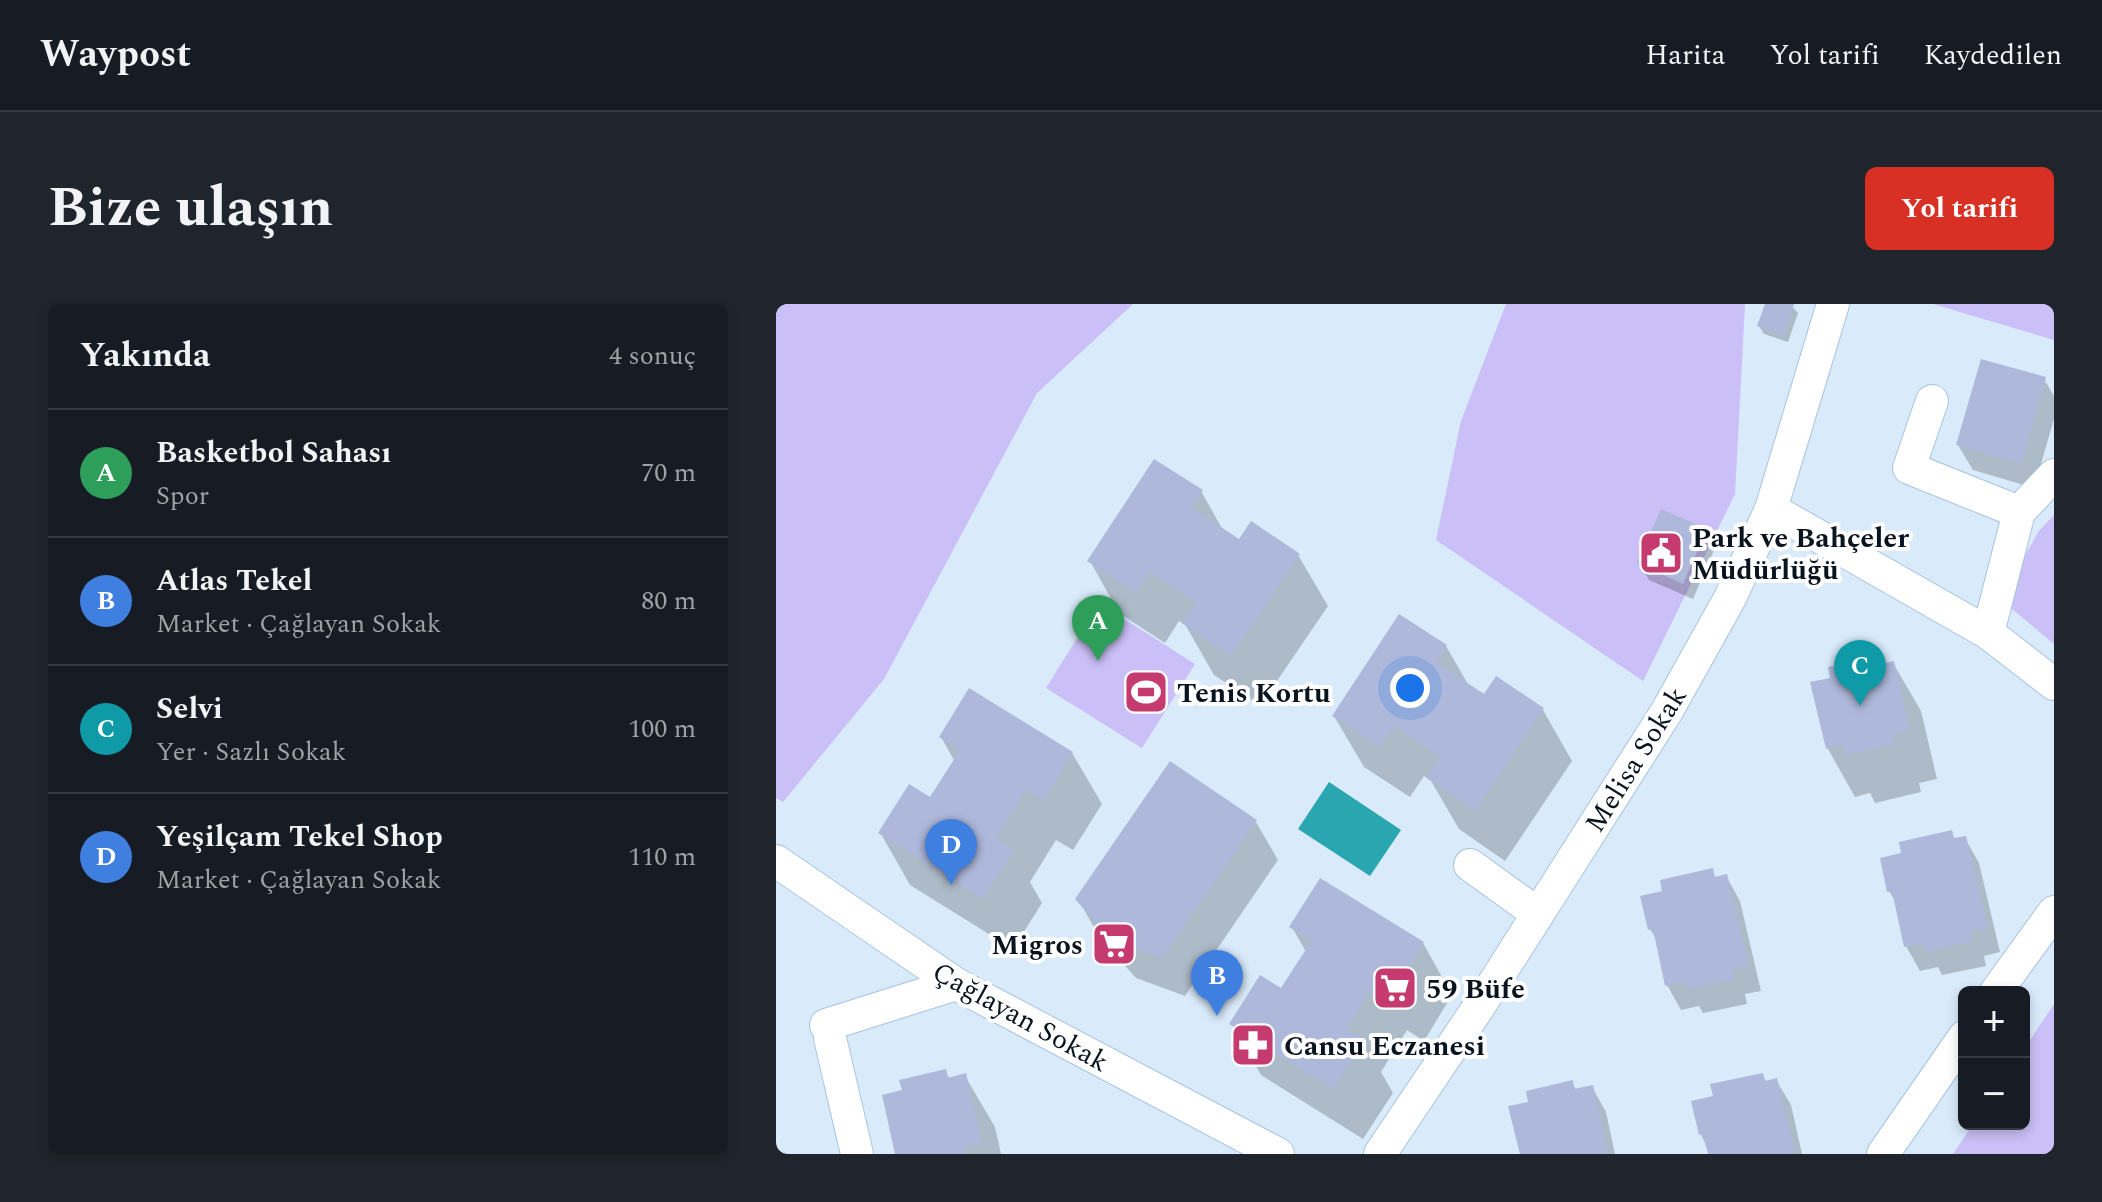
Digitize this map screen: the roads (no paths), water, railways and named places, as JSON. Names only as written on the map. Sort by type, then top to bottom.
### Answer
[{"type":"street","name":"Melisa Sokak","points":[[1380,1154],[1667,711],[1730,598],[1771,509],[1829,318],[1843,304]]},
{"type":"street","points":[[1932,401],[1909,468],[2019,512]]},
{"type":"street","points":[[1988,633],[2019,512],[2054,475]]},
{"type":"street","points":[[1771,509],[1988,633],[2054,684]]},
{"type":"street","name":"Çağlayan Sokak","points":[[776,861],[956,984],[1278,1154]]},
{"type":"street","points":[[1470,865],[1538,914]]},
{"type":"street","points":[[2000,986],[2054,912]]},
{"type":"street","points":[[857,1154],[828,1032],[956,984]]},
{"type":"street","points":[[1883,1154],[1958,1046]]},
{"type":"water","points":[[1329,782],[1401,830],[1370,876],[1298,829]]},
{"type":"place","name":"Park ve Bahçeler Müdürlüğü","points":[[1661,553]]},
{"type":"place","name":"Basketbol Sahası","points":[[1098,661]]},
{"type":"place","name":"Tenis Kortu","points":[[1146,692]]},
{"type":"place","name":"Selvi","points":[[1860,706]]},
{"type":"place","name":"Yeşilçam Tekel Shop","points":[[951,885]]},
{"type":"place","name":"Migros","points":[[1114,944]]},
{"type":"place","name":"59 Büfe","points":[[1395,988]]},
{"type":"place","name":"Atlas Tekel","points":[[1217,1016]]},
{"type":"place","name":"Cansu Eczanesi","points":[[1253,1045]]}]
